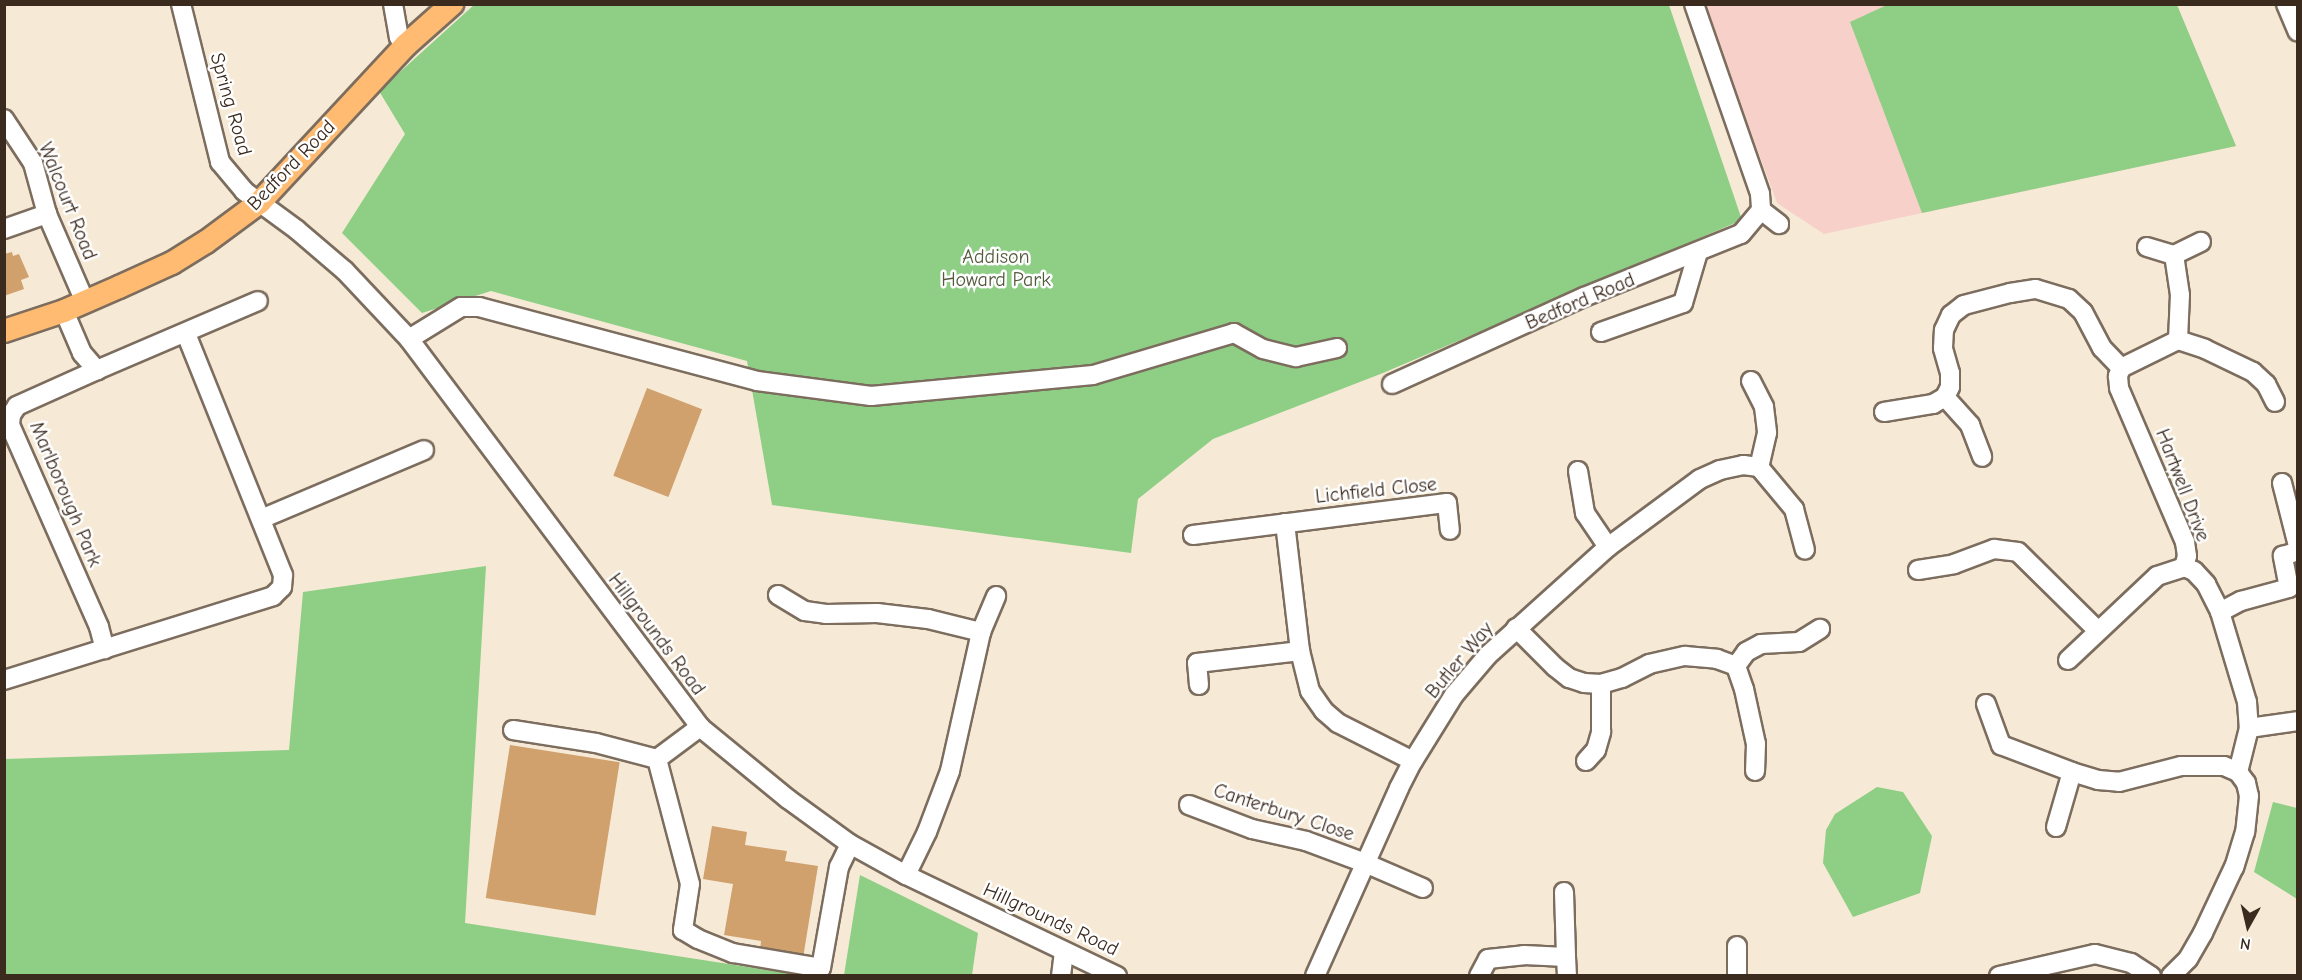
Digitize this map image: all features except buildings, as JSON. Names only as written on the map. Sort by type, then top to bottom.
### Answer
[{"type":"main road","name":"Bedford Road","points":[[4,331],[85,302],[171,263],[206,242],[260,202],[406,45],[452,4]]},
{"type":"street","name":"Spring Road","points":[[180,4],[220,162],[244,191],[260,202]]},
{"type":"street","points":[[393,4],[399,37],[406,45]]},
{"type":"street","points":[[1694,4],[1760,194],[1761,210],[1779,224]]},
{"type":"street","points":[[2286,4],[2298,32]]},
{"type":"street","name":"Walcourt Road","points":[[7,127],[33,163],[47,214],[85,302]]},
{"type":"street","name":"Hillgrounds Road","points":[[260,202],[345,271],[409,339],[700,727],[788,799],[850,844],[906,875],[1117,975]]},
{"type":"street","name":"Bedford Road","points":[[1392,384],[1584,297],[1741,234],[1761,210]]},
{"type":"street","points":[[4,229],[47,214]]},
{"type":"street","points":[[2147,247],[2174,255],[2201,242]]},
{"type":"street","points":[[1601,332],[1683,303],[1698,252]]},
{"type":"street","points":[[2174,255],[2180,296],[2178,340]]},
{"type":"street","points":[[1884,412],[1933,404],[1945,398],[1950,387],[1950,374],[1943,348],[1944,330],[1952,315],[1964,305],[2010,292],[2036,289],[2054,292],[2069,299],[2084,312],[2102,348],[2121,368],[2178,340],[2205,349],[2253,372],[2266,384],[2275,402]]},
{"type":"street","name":"Marlborough Park","points":[[105,650],[99,627],[10,425],[11,415],[17,406],[258,302]]},
{"type":"street","points":[[409,339],[461,307],[479,307],[757,381],[871,396],[1092,375],[1234,333],[1263,349],[1296,357],[1337,348]]},
{"type":"street","points":[[64,311],[82,353],[97,370]]},
{"type":"street","points":[[4,680],[273,596],[282,587],[283,575],[186,334]]},
{"type":"street","name":"Hartwell Drive","points":[[2121,368],[2118,376],[2119,388],[2185,542],[2184,567],[2194,571],[2206,584],[2220,612],[2247,702],[2249,728],[2238,772]]},
{"type":"street","points":[[1751,381],[1764,407],[1767,433],[1759,467],[1794,509],[1805,550]]},
{"type":"street","points":[[1945,398],[1970,425],[1982,457]]},
{"type":"street","points":[[261,519],[424,450]]},
{"type":"street","name":"Butler Way","points":[[1315,975],[1413,761],[1454,695],[1488,655],[1608,547],[1700,479],[1720,470],[1743,465],[1759,467]]},
{"type":"street","points":[[1578,471],[1585,513],[1608,547]]},
{"type":"street","points":[[2220,612],[2241,602],[2289,588],[2283,556],[2298,548],[2282,483]]},
{"type":"street","name":"Lichfield Close","points":[[1193,535],[1447,503],[1450,530]]},
{"type":"street","points":[[1285,522],[1300,651],[1310,692],[1324,711],[1338,723],[1413,761]]},
{"type":"street","points":[[1918,570],[1954,564],[1994,549],[2018,552],[2098,631]]},
{"type":"street","points":[[2068,660],[2157,576],[2184,567]]},
{"type":"street","points":[[778,595],[805,611],[826,614],[877,613],[928,619],[981,632]]},
{"type":"street","points":[[906,875],[927,832],[950,771],[981,632],[996,596]]},
{"type":"street","points":[[1516,628],[1569,678],[1584,683],[1601,684],[1622,678],[1649,664],[1685,656],[1717,659],[1736,666]]},
{"type":"street","points":[[1736,666],[1746,652],[1761,644],[1798,642],[1820,629]]},
{"type":"street","points":[[1199,685],[1197,663],[1300,651]]},
{"type":"street","points":[[1736,666],[1763,745],[1755,771]]},
{"type":"street","points":[[1596,756],[1601,732],[1601,684]]},
{"type":"street","points":[[1986,704],[2001,745],[2098,780],[2119,782],[2193,765],[2224,766],[2238,772],[2246,783],[2249,796],[2245,831],[2235,867],[2188,959],[2171,975]]},
{"type":"street","points":[[2249,728],[2298,721]]},
{"type":"street","points":[[657,759],[700,727]]},
{"type":"street","points":[[513,730],[596,744],[657,759]]},
{"type":"street","points":[[657,759],[690,884],[683,930],[698,939],[733,953],[821,968],[839,867],[850,844]]},
{"type":"street","points":[[2055,827],[2072,772]]},
{"type":"street","name":"Canterbury Close","points":[[1190,805],[1252,829],[1306,841],[1365,862]]},
{"type":"street","points":[[1365,862],[1423,888]]},
{"type":"street","points":[[1479,975],[1488,959],[1524,956],[1566,966],[1564,892]]},
{"type":"street","points":[[1737,946],[1737,975]]},
{"type":"street","points":[[1061,975],[1064,951]]},
{"type":"street","points":[[1999,975],[2095,954],[2131,963],[2151,975]]},
{"type":"shaded area","points":[[1704,5],[2177,5],[2236,146],[1824,234],[1777,203]]},
{"type":"green space","name":"Addison Howard Park","points":[[475,4],[1669,5],[1742,220],[1383,373],[1213,439],[1138,499],[1131,553],[772,505],[747,361],[491,291],[422,313],[342,233],[405,134],[379,91]]},
{"type":"green space","points":[[1887,5],[2177,5],[2236,146],[1922,213],[1850,22]]},
{"type":"green space","points":[[486,566],[465,923],[799,975],[5,975],[5,759],[289,750],[303,592]]},
{"type":"green space","points":[[1877,787],[1903,792],[1932,836],[1920,893],[1853,917],[1823,863],[1826,830],[1835,814]]},
{"type":"green space","points":[[2273,802],[2297,808],[2297,899],[2254,872]]},
{"type":"green space","points":[[860,875],[978,933],[972,975],[844,975]]}]
